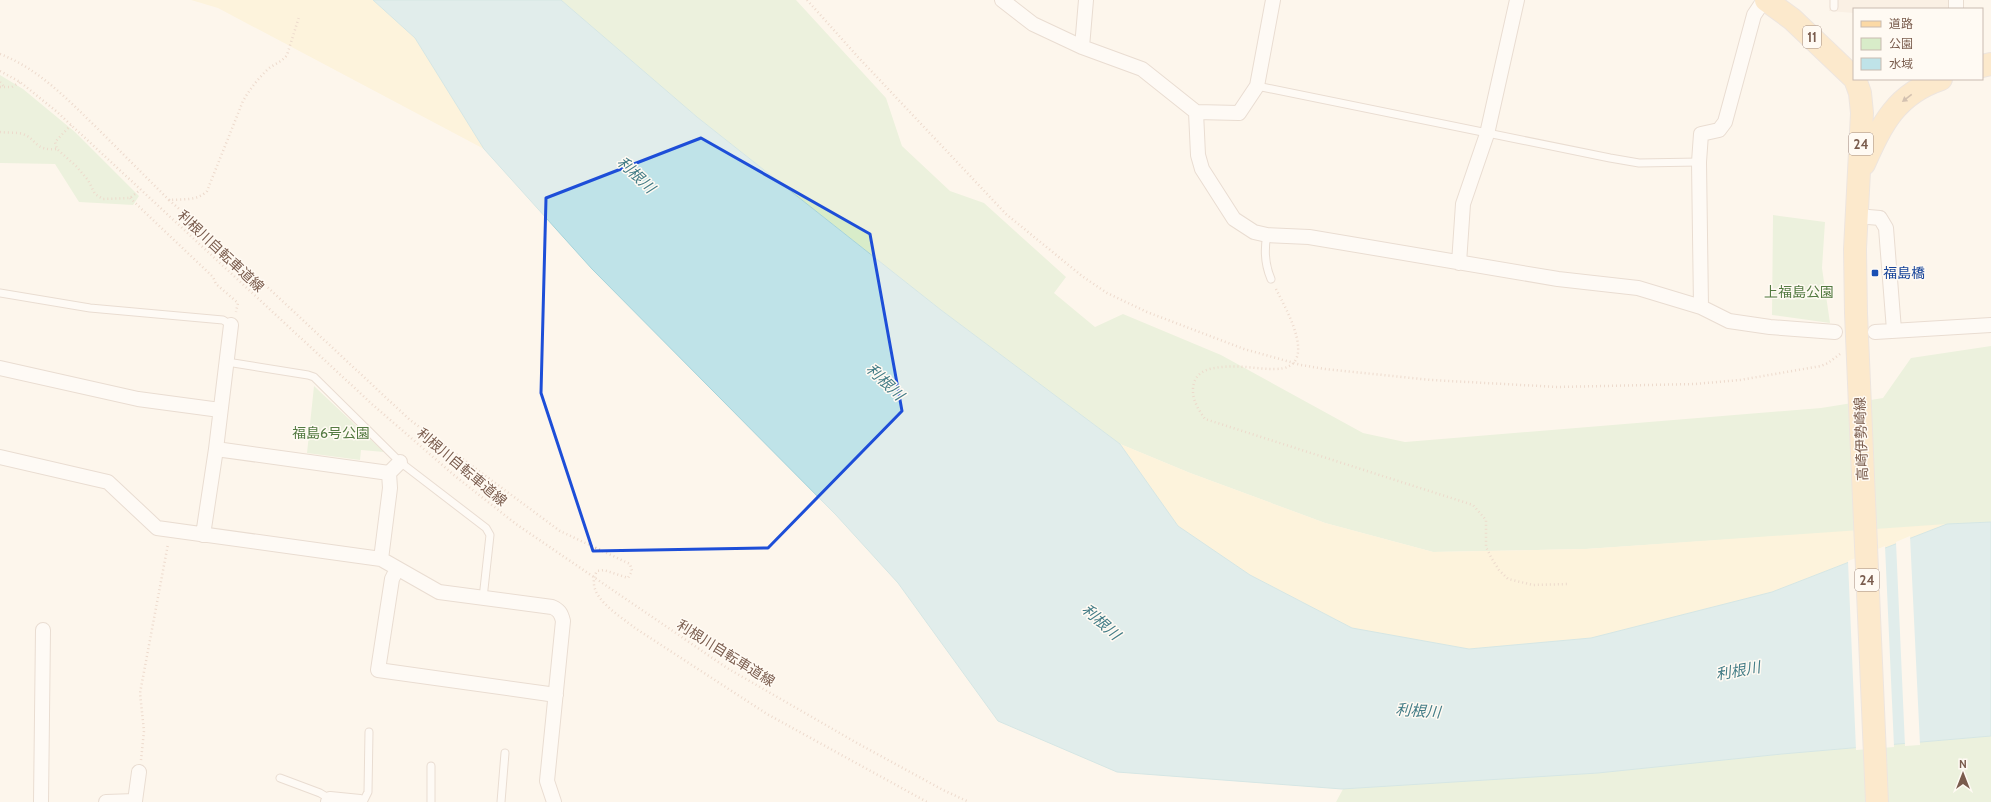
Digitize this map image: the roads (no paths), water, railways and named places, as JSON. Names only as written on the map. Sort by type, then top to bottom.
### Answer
[{"type":"main road","name":"11","points":[[1765,0],[1792,19],[1853,76]]},
{"type":"main road","name":"高崎伊勢崎線","points":[[1856,80],[1860,93],[1862,113],[1855,286],[1850,355],[1877,802]]},
{"type":"main road","points":[[1860,174],[1878,132],[1895,108],[1907,97],[1939,80]]},
{"type":"street","points":[[1002,0],[1033,24],[1082,47],[1142,69],[1196,112],[1239,113],[1257,86],[1273,0]]},
{"type":"street","points":[[1082,47],[1086,0]]},
{"type":"street","points":[[1459,263],[1464,204],[1487,134],[1517,0]]},
{"type":"street","points":[[1701,307],[1698,162],[1701,134],[1720,130],[1725,122],[1754,14],[1765,0]]},
{"type":"street","points":[[1196,112],[1198,155],[1202,169],[1234,219],[1254,232],[1267,235],[1309,237],[1558,279],[1638,288],[1701,307],[1729,321],[1770,327],[1835,332]]},
{"type":"street","points":[[1857,216],[1880,218],[1886,228],[1894,330]]},
{"type":"street","points":[[203,535],[216,449],[231,325]]},
{"type":"street","points":[[1875,332],[1991,325]]},
{"type":"street","points":[[0,368],[138,399],[220,410]]},
{"type":"street","points":[[216,449],[389,473]]},
{"type":"street","points":[[0,457],[108,482],[157,528],[381,559],[440,592],[552,607],[558,610],[562,614],[563,621],[547,781],[554,802]]},
{"type":"street","points":[[381,559],[390,488],[389,473],[400,462]]},
{"type":"street","points":[[397,569],[392,579],[378,670],[556,695]]},
{"type":"street","points":[[41,802],[43,630]]},
{"type":"street","points":[[106,802],[135,801],[139,772]]},
{"type":"street","points":[[329,801],[361,802]]},
{"type":"lane","points":[[1257,86],[1487,134],[1639,163],[1698,162]]},
{"type":"lane","points":[[1267,235],[1265,256],[1267,269],[1271,279]]},
{"type":"lane","points":[[0,293],[90,308],[223,320],[231,325]]},
{"type":"lane","points":[[227,362],[314,377],[400,462],[486,528],[490,535],[483,598]]},
{"type":"lane","points":[[361,802],[368,792],[369,732]]},
{"type":"lane","points":[[501,802],[505,753]]},
{"type":"lane","points":[[431,766],[431,802]]},
{"type":"lane","points":[[280,778],[320,792],[329,801]]},
{"type":"water","name":"利根川","points":[[373,0],[561,0],[697,117],[941,310],[1120,444],[1178,526],[1250,575],[1352,628],[1469,649],[1591,638],[1772,592],[1947,524],[1991,522],[1991,736],[1782,754],[1598,773],[1342,789],[1117,772],[998,721],[898,583],[836,515],[592,269],[484,149],[415,38]]},
{"type":"place","name":"福島橋","points":[[1875,273]]},
{"type":"park label","name":"上福島公園","points":[[1799,292]]},
{"type":"park label","name":"福島6号公園","points":[[331,433]]}]
